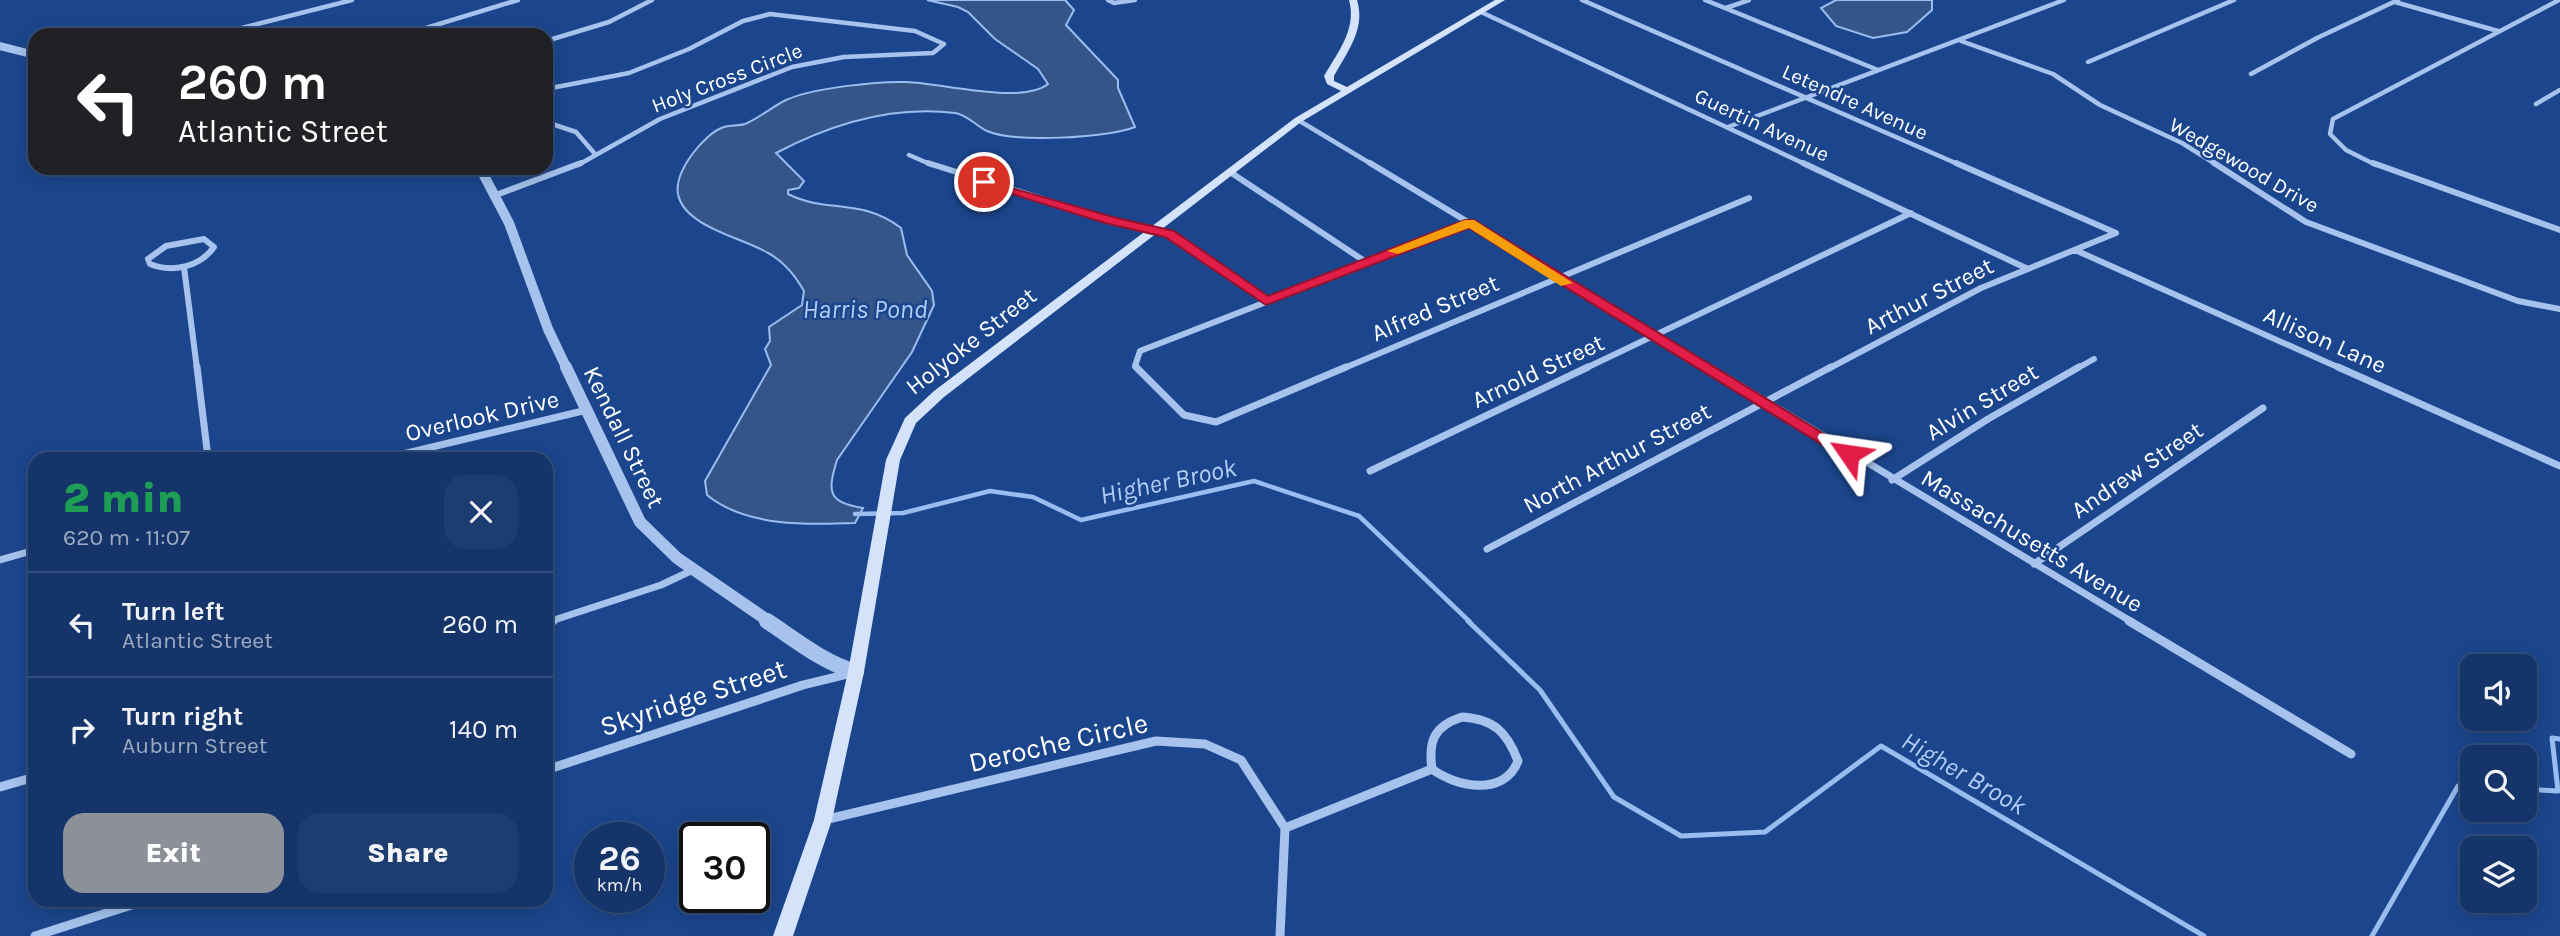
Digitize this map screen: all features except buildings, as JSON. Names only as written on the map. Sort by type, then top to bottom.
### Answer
[{"type":"main road","points":[[1346,90],[1330,82],[1329,76],[1355,26],[1357,13],[1353,0]]},
{"type":"main road","name":"Holyoke Street","points":[[783,936],[823,820],[856,672],[897,448],[917,414],[1298,120],[1501,0]]},
{"type":"street","points":[[243,28],[352,0]]},
{"type":"street","points":[[426,28],[519,0]]},
{"type":"street","points":[[553,39],[609,22],[652,0]]},
{"type":"street","points":[[1108,0],[1114,3],[1135,0]]},
{"type":"street","name":"Letendre Avenue","points":[[1583,0],[2116,233]]},
{"type":"street","points":[[1705,0],[1879,70]]},
{"type":"street","points":[[1725,8],[1749,0]]},
{"type":"street","points":[[1728,127],[2064,0]]},
{"type":"street","points":[[2088,62],[2234,0]]},
{"type":"street","points":[[2387,0],[2499,32]]},
{"type":"street","points":[[2559,0],[2333,119],[2330,134],[2346,150],[2376,165],[2560,230]]},
{"type":"street","points":[[2251,74],[2317,38],[2396,1]]},
{"type":"street","name":"Guertin Avenue","points":[[1481,12],[2028,269]]},
{"type":"street","name":"Holy Cross Circle","points":[[496,195],[568,172],[595,154],[660,119],[792,67],[844,57],[933,52],[941,49],[944,44],[915,31],[786,15],[765,15],[740,22],[696,46],[629,73],[553,88]]},
{"type":"street","name":"Wedgewood Drive","points":[[1961,41],[2053,74],[2101,105],[2182,143],[2306,222],[2518,301],[2560,309]]},
{"type":"street","points":[[0,46],[28,53]]},
{"type":"street","points":[[2536,104],[2560,90]]},
{"type":"street","name":"Massachusetts Avenue","points":[[1298,120],[2351,754]]},
{"type":"street","points":[[553,124],[576,132],[595,154]]},
{"type":"street","points":[[909,155],[934,166],[1110,220],[1170,234],[1266,301],[1470,223]]},
{"type":"street","points":[[1230,172],[1366,262]]},
{"type":"street","name":"Kendall Street","points":[[484,175],[496,195],[548,329],[640,522],[677,558],[817,655],[836,666],[856,672]]},
{"type":"street","name":"Alfred Street","points":[[1266,301],[1140,351],[1135,366],[1184,415],[1216,422],[1749,198]]},
{"type":"street","name":"Arnold Street","points":[[1370,471],[1911,213]]},
{"type":"street","name":"Arthur Street","points":[[1765,402],[1981,288],[2116,233]]},
{"type":"street","points":[[210,241],[214,247],[212,252],[184,267],[163,269],[150,264],[148,260],[152,254],[172,244],[210,241]]},
{"type":"street","name":"Allison Lane","points":[[2074,250],[2560,466]]},
{"type":"street","points":[[184,267],[207,452]]},
{"type":"street","name":"Alvin Street","points":[[1892,480],[1988,419],[2094,359]]},
{"type":"street","name":"North Arthur Street","points":[[1487,549],[1765,402]]},
{"type":"street","name":"Andrew Street","points":[[2034,564],[2263,408]]},
{"type":"street","name":"Overlook Drive","points":[[412,452],[587,411]]},
{"type":"street","points":[[0,560],[28,552]]},
{"type":"street","points":[[553,621],[661,585],[696,569]]},
{"type":"street","name":"Skyridge Street","points":[[553,768],[832,676],[856,672]]},
{"type":"street","points":[[1471,716],[1491,720],[1501,727],[1513,745],[1518,761],[1514,770],[1498,780],[1470,786],[1450,781],[1432,769],[1426,750],[1432,734],[1447,723],[1471,716]]},
{"type":"street","name":"Deroche Circle","points":[[823,820],[1156,741],[1205,744],[1241,760],[1285,828]]},
{"type":"street","points":[[1280,936],[1285,828],[1432,769]]},
{"type":"street","points":[[0,787],[28,779]]},
{"type":"street","points":[[34,936],[125,907]]},
{"type":"water","name":"Harris Pond","points":[[927,0],[1065,0],[1074,10],[1066,25],[1118,80],[1118,88],[1135,127],[1104,134],[1061,138],[1018,137],[987,131],[955,113],[908,112],[885,114],[840,125],[776,153],[804,181],[799,188],[788,190],[788,194],[817,203],[872,212],[901,228],[907,255],[932,291],[934,305],[912,352],[837,460],[832,481],[833,494],[843,503],[863,508],[855,523],[778,522],[740,513],[707,495],[705,481],[771,365],[765,349],[770,341],[769,327],[802,305],[804,291],[789,270],[774,256],[716,230],[691,215],[678,194],[681,175],[692,154],[716,131],[727,126],[745,124],[786,100],[812,92],[863,84],[907,82],[1020,93],[1048,84],[1038,69],[995,39],[968,12]]},
{"type":"water","points":[[1836,0],[1932,0],[1932,10],[1907,32],[1873,38],[1836,26],[1821,8]]},
{"type":"waterway","name":"Higher Brook","points":[[855,514],[903,513],[990,491],[1033,497],[1081,520],[1254,481],[1359,516],[1470,622]]},
{"type":"waterway","name":"Higher Brook","points":[[1468,621],[1540,690],[1614,797],[1681,836],[1765,832],[1881,746],[2204,936]]},
{"type":"waterway","name":"Higher Brook","points":[[2537,790],[2558,791],[2552,738],[2560,739]]},
{"type":"waterway","name":"Higher Brook","points":[[2372,936],[2460,786]]},
{"type":"slow traffic","points":[[1394,251],[1470,223],[1566,283]]},
{"type":"route","points":[[984,182],[1129,226],[1170,234],[1266,301],[1470,223],[1849,454]]}]
